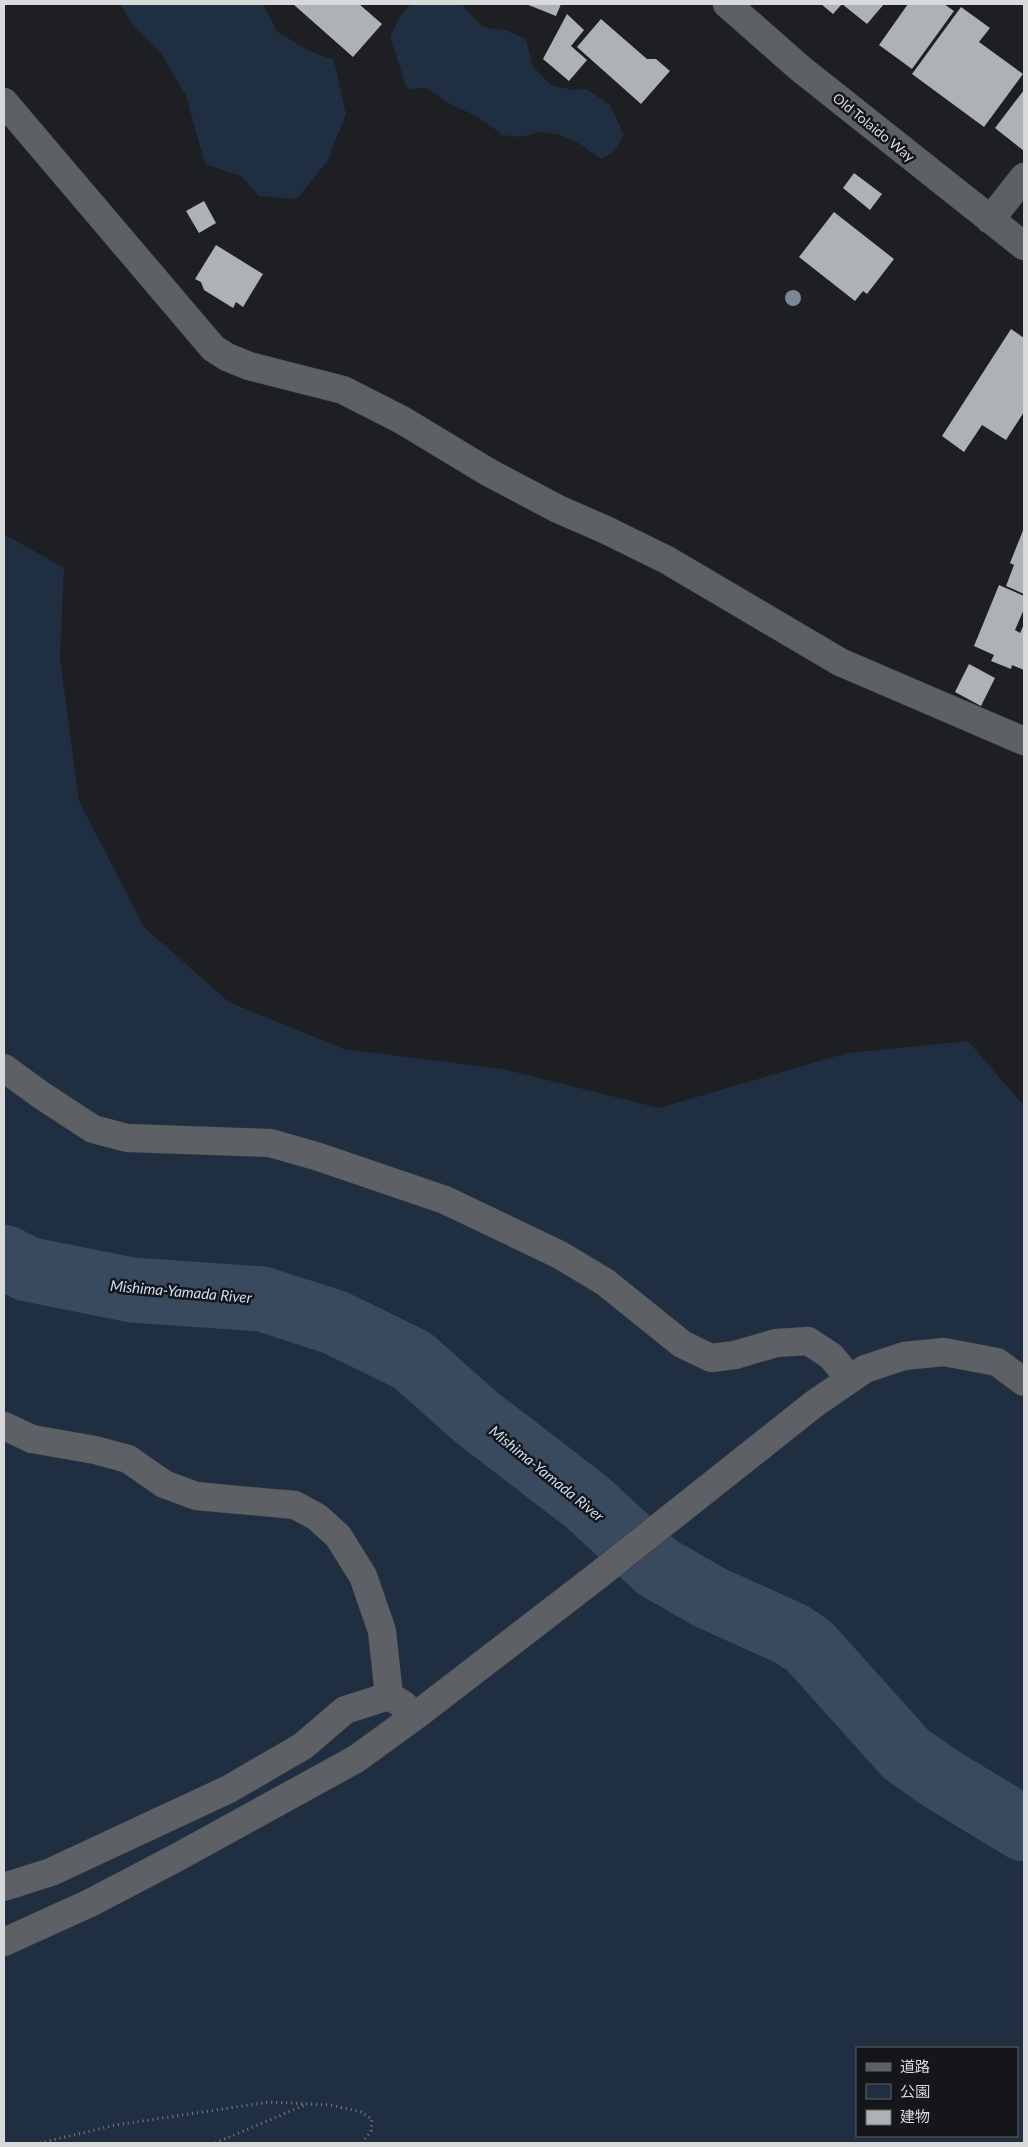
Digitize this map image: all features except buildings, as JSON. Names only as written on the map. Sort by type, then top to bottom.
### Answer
[{"type":"street","name":"Old Tolaido Way","points":[[727,4],[801,69],[1024,246]]},
{"type":"street","points":[[4,102],[213,348],[227,357],[249,366],[343,390],[402,420],[488,472],[549,504],[667,560],[840,662],[1024,741]]},
{"type":"street","points":[[990,220],[1024,176]]},
{"type":"street","points":[[4,1068],[41,1096],[93,1129],[127,1138],[270,1144],[316,1156],[445,1200],[560,1255],[605,1282],[682,1344],[711,1358],[735,1355],[776,1343],[808,1341],[831,1356],[850,1380]]},
{"type":"street","points":[[4,1942],[90,1902],[176,1858],[356,1759],[418,1714],[596,1577],[814,1404],[866,1370],[904,1356],[944,1352],[997,1362],[1024,1382]]},
{"type":"street","points":[[4,1426],[32,1439],[95,1450],[128,1459],[164,1484],[196,1496],[295,1505],[317,1517],[338,1536],[363,1576],[382,1631],[389,1696]]},
{"type":"street","points":[[4,1887],[51,1872],[229,1789],[303,1746],[345,1710],[389,1696],[418,1714]]},
{"type":"path","points":[[40,2143],[116,2125],[269,2102],[330,2105],[361,2112],[372,2119],[371,2131],[362,2143]]},
{"type":"path","points":[[215,2143],[308,2104]]},
{"type":"green space","points":[[120,4],[263,4],[277,31],[309,51],[334,60],[346,114],[327,162],[297,199],[259,196],[241,176],[205,164],[186,96],[161,53],[132,24]]},
{"type":"green space","points":[[411,4],[461,4],[483,27],[508,31],[526,39],[532,65],[551,85],[572,90],[586,89],[610,105],[624,135],[614,152],[601,159],[580,144],[557,134],[540,132],[521,137],[502,135],[470,113],[453,106],[426,88],[407,89],[390,37],[400,17]]},
{"type":"green space","points":[[4,534],[64,568],[60,658],[79,801],[144,927],[229,1002],[344,1049],[503,1069],[659,1108],[847,1053],[968,1041],[1024,1106],[1024,2143],[4,2143]]},
{"type":"waterway","name":"Mishima-Yamada River","points":[[4,1257],[27,1269],[132,1290],[262,1299],[334,1322],[412,1360],[476,1417],[588,1503],[657,1567],[709,1597],[791,1634],[809,1646],[906,1754],[940,1778],[1024,1829]]}]
